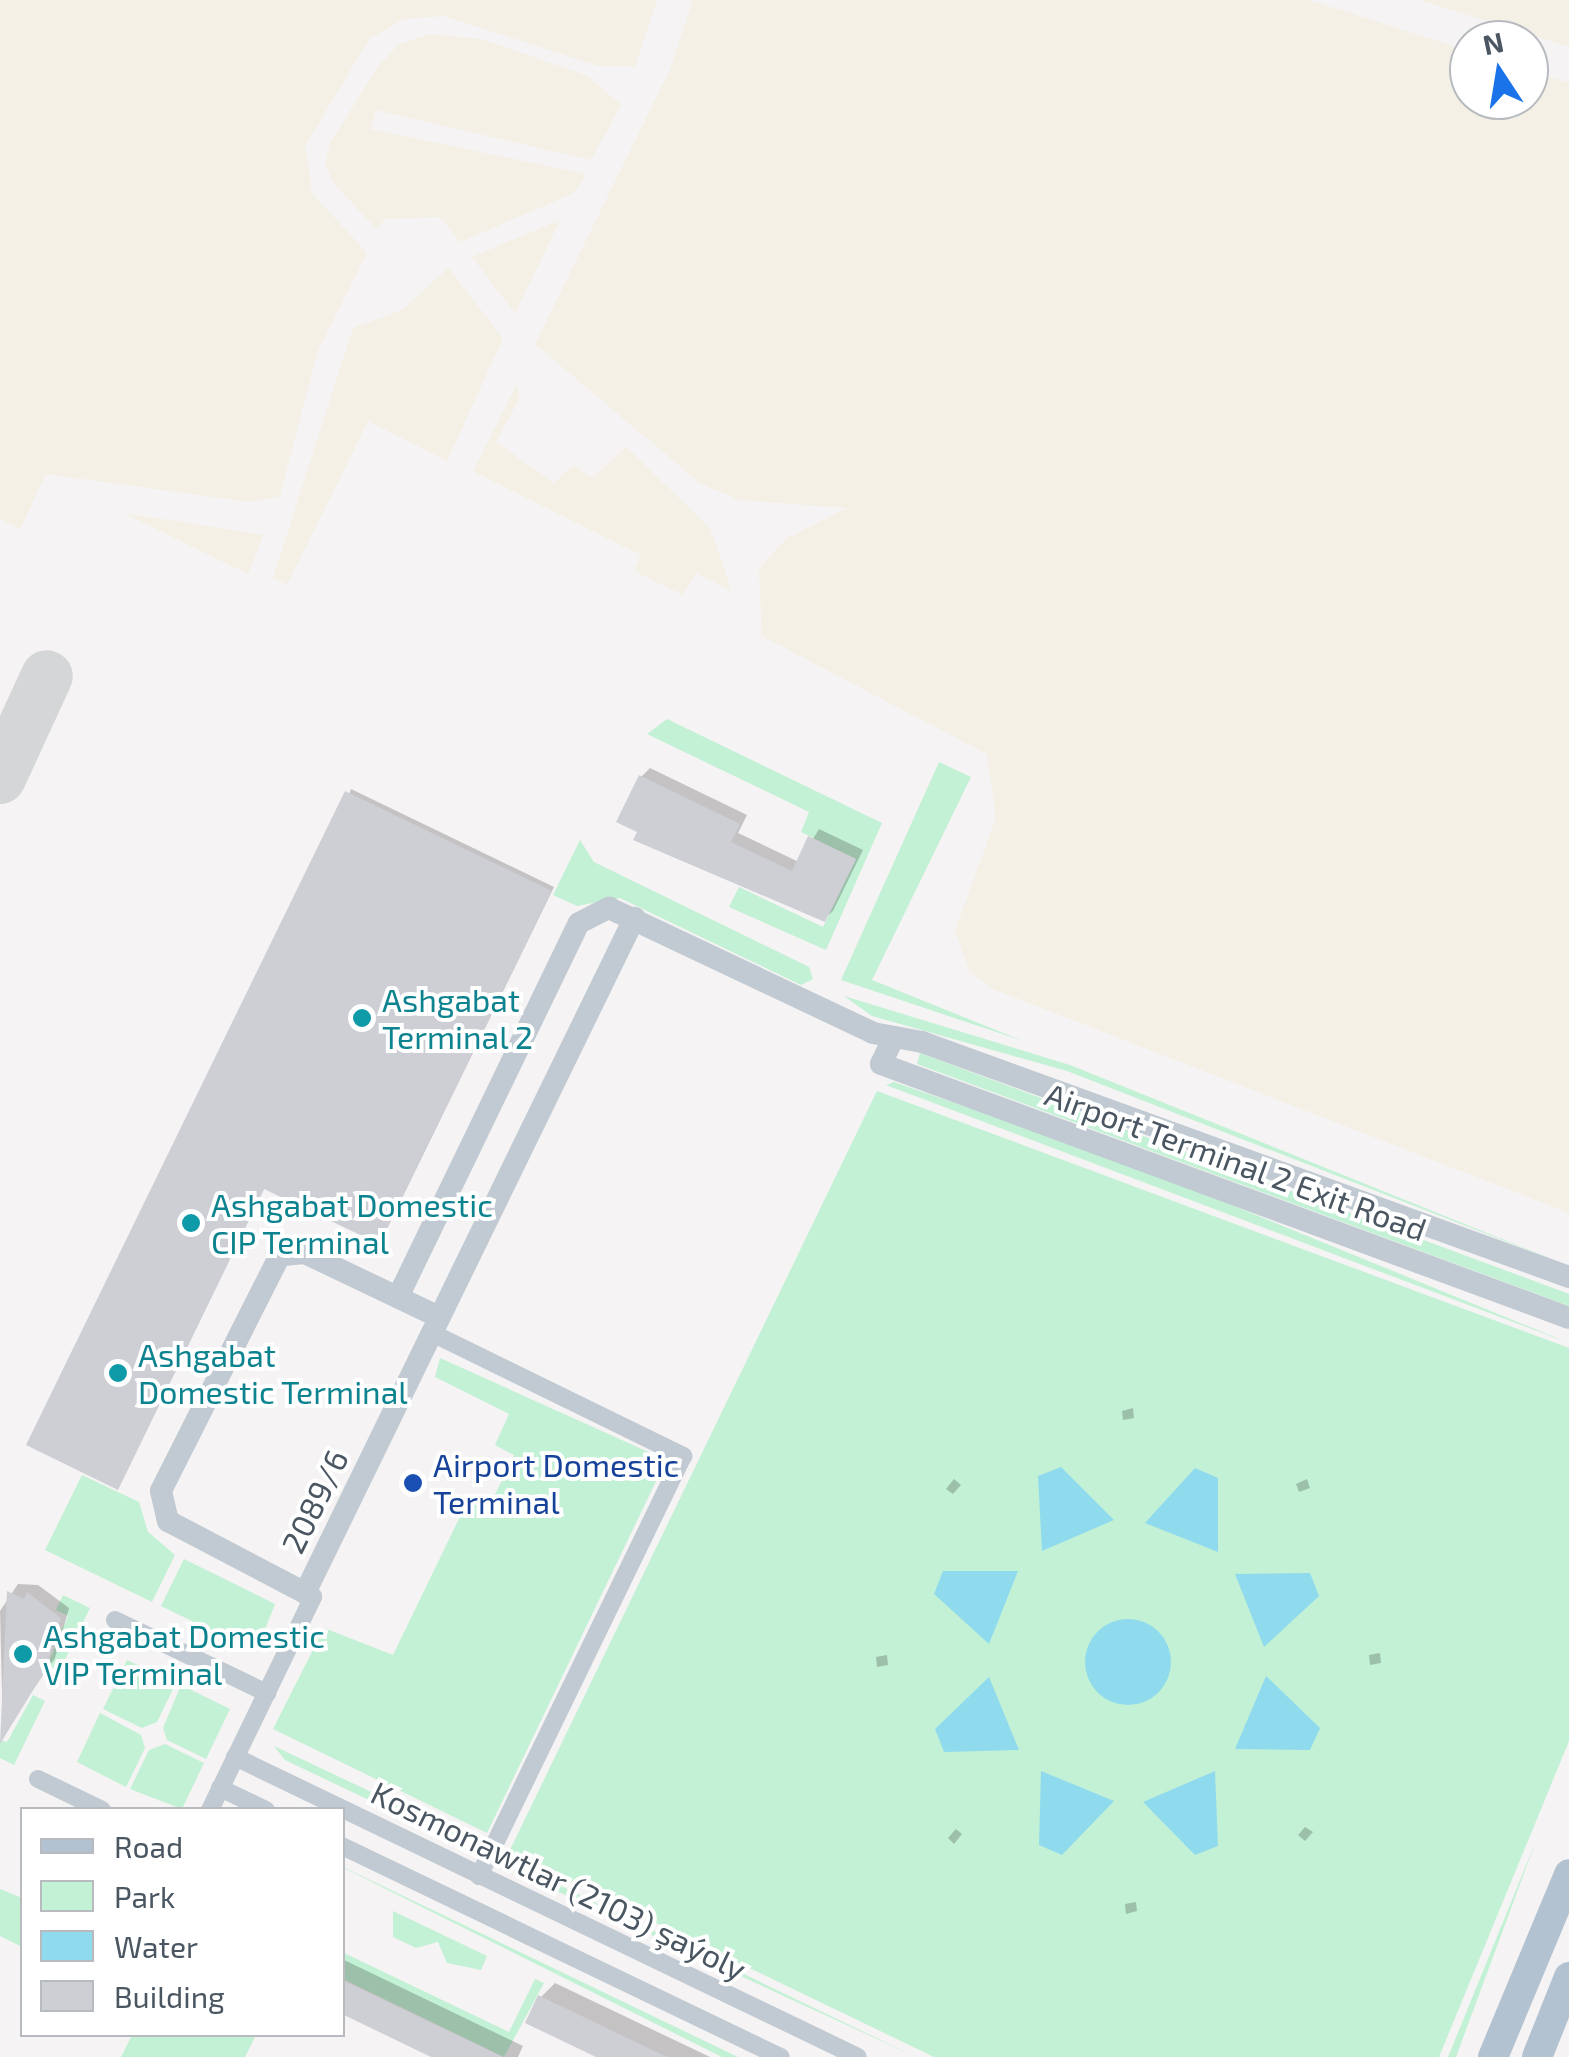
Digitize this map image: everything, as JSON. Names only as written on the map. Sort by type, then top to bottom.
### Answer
[{"type":"main road","points":[[1494,2057],[1569,1874]]},
{"type":"main road","points":[[1537,2057],[1569,1978]]},
{"type":"street","points":[[398,1297],[580,923],[601,909],[634,918],[894,1037],[1569,1277]]},
{"type":"street","name":"2089/6","points":[[305,1593],[634,918]]},
{"type":"street","name":"Airport Terminal 2 Exit Road","points":[[894,1037],[882,1064],[1569,1318]]},
{"type":"street","points":[[211,1807],[313,1597],[181,1534],[161,1491],[280,1255],[298,1250],[398,1297],[436,1325],[683,1456],[479,1876]]},
{"type":"street","points":[[115,1620],[267,1693]]},
{"type":"street","name":"Kosmonawtlar (2103) şaýoly","points":[[235,1757],[338,1807]]},
{"type":"street","points":[[38,1779],[96,1807]]},
{"type":"street","points":[[220,1788],[260,1807]]},
{"type":"street","name":"Kosmonawtlar (2103) şaýoly","points":[[345,1811],[858,2057]]},
{"type":"street","name":"Kosmonawtlar (2103) şaýoly","points":[[345,1847],[781,2057]]},
{"type":"green space","points":[[667,719],[882,823],[826,950],[729,907],[739,887],[823,927],[856,859],[801,832],[809,812],[647,734]]},
{"type":"green space","points":[[939,762],[971,777],[872,980],[1023,1041],[841,980]]},
{"type":"green space","points":[[580,840],[594,862],[809,967],[813,979],[801,985],[620,898],[577,906],[553,895]]},
{"type":"green space","points":[[844,996],[1070,1065],[1569,1266],[1067,1071],[872,1016]]},
{"type":"green space","points":[[920,1053],[1569,1294],[1569,1306],[917,1064]]},
{"type":"green space","points":[[894,1082],[1134,1165],[1569,1343],[886,1085]]},
{"type":"green space","points":[[877,1091],[1569,1348],[1569,1741],[1439,2057],[934,2057],[509,1852]]},
{"type":"green space","points":[[440,1358],[655,1455],[661,1471],[487,1833],[273,1729],[324,1628],[393,1655],[470,1496],[490,1505],[514,1455],[495,1445],[509,1414],[435,1377]]},
{"type":"green space","points":[[82,1475],[139,1502],[148,1532],[175,1555],[152,1602],[45,1550]]},
{"type":"green space","points":[[184,1559],[275,1604],[256,1652],[161,1606]]},
{"type":"green space","points":[[63,1595],[90,1608],[59,1672],[47,1666],[68,1616],[56,1610]]},
{"type":"green space","points":[[127,1660],[176,1683],[157,1722],[142,1728],[103,1709]]},
{"type":"green space","points":[[181,1685],[230,1709],[206,1759],[167,1740],[163,1728]]},
{"type":"green space","points":[[33,1695],[45,1701],[14,1765],[0,1758],[0,1740],[7,1742]]},
{"type":"green space","points":[[100,1713],[141,1735],[145,1748],[126,1787],[77,1762]]},
{"type":"green space","points":[[165,1744],[204,1763],[183,1807],[130,1789],[149,1750]]},
{"type":"green space","points":[[274,1746],[479,1843],[459,1843],[285,1760]]},
{"type":"green space","points":[[1536,1841],[1456,2057],[1448,2057]]},
{"type":"green space","points":[[515,1864],[916,2057],[524,1876]]},
{"type":"green space","points":[[345,1868],[345,1868],[738,2057],[722,2057]]},
{"type":"green space","points":[[0,1889],[20,1897],[20,1946],[0,1936]]},
{"type":"green space","points":[[393,1911],[487,1956],[481,1970],[447,1963],[438,1942],[416,1948],[393,1937]]},
{"type":"green space","points":[[345,1953],[509,2032],[535,1979],[544,1983],[504,2057],[345,1980]]},
{"type":"green space","points":[[131,2037],[255,2037],[245,2057],[121,2057]]},
{"type":"sand","points":[[0,0],[657,0],[635,66],[599,66],[444,16],[404,19],[369,39],[305,146],[312,193],[367,253],[317,353],[280,496],[250,502],[46,474],[20,529],[0,519]]},
{"type":"sand","points":[[693,0],[1309,0],[1449,45],[1449,120],[1549,120],[1549,77],[1569,83],[1569,1213],[993,989],[970,972],[955,931],[996,818],[987,754],[762,636],[759,569],[786,539],[847,508],[740,500],[701,484],[535,344],[670,70]]},
{"type":"sand","points":[[1420,0],[1569,0],[1569,47],[1549,41],[1549,20],[1483,20]]},
{"type":"sand","points":[[430,34],[481,39],[586,75],[621,105],[591,160],[376,110],[370,129],[586,174],[574,193],[460,242],[440,217],[385,219],[377,230],[333,182],[325,163],[331,141],[380,64],[399,44]]},
{"type":"sand","points":[[560,220],[515,314],[472,257]]},
{"type":"sand","points":[[448,268],[503,338],[447,461],[368,421],[287,585],[273,578],[353,328],[402,310]]},
{"type":"sand","points":[[517,384],[519,399],[496,442],[554,483],[573,465],[593,478],[626,447],[710,528],[732,591],[696,573],[683,595],[634,571],[641,555],[473,471]]},
{"type":"sand","points":[[124,513],[263,535],[263,536],[248,574]]},
{"type":"water","points":[[1061,1467],[1114,1520],[1042,1551],[1038,1476]]},
{"type":"water","points":[[1195,1468],[1218,1478],[1218,1552],[1145,1523]]},
{"type":"water","points":[[943,1571],[1018,1571],[989,1644],[934,1594]]},
{"type":"water","points":[[1310,1573],[1319,1596],[1264,1647],[1235,1574]]},
{"type":"water","points":[[1128,1619],[1152,1626],[1164,1638],[1171,1662],[1164,1686],[1152,1698],[1128,1705],[1104,1698],[1092,1686],[1085,1662],[1092,1638],[1104,1626]]},
{"type":"water","points":[[1266,1676],[1320,1728],[1310,1750],[1235,1749]]},
{"type":"water","points":[[989,1677],[1019,1750],[944,1752],[935,1729]]},
{"type":"water","points":[[1041,1771],[1114,1801],[1062,1855],[1039,1845]]},
{"type":"water","points":[[1215,1771],[1218,1846],[1195,1855],[1143,1802]]},
{"type":"building","points":[[639,775],[740,824],[731,842],[792,871],[808,836],[856,859],[825,922],[633,840],[637,832],[616,822]]},
{"type":"building","name":"Ashgabat Terminal 2","points":[[345,791],[552,891],[379,1244],[264,1189],[118,1490],[26,1445]]},
{"type":"building","name":"Ashgabat Domestic VIP Terminal","points":[[7,1591],[24,1599],[27,1592],[61,1618],[46,1669],[0,1744]]},
{"type":"building","points":[[345,1981],[503,2057],[431,2057],[345,2015]]},
{"type":"building","points":[[538,1995],[667,2057],[596,2057],[525,2023]]},
{"type":"taxiway","points":[[0,778],[47,676]]},
{"type":"place","name":"Ashgabat Terminal 2","points":[[362,1018]]},
{"type":"place","name":"Ashgabat Domestic CIP Terminal","points":[[191,1223]]},
{"type":"place","name":"Ashgabat Domestic Terminal","points":[[118,1373]]},
{"type":"place","name":"Airport Domestic Terminal","points":[[413,1483]]},
{"type":"place","name":"Ashgabat Domestic VIP Terminal","points":[[23,1654]]}]
